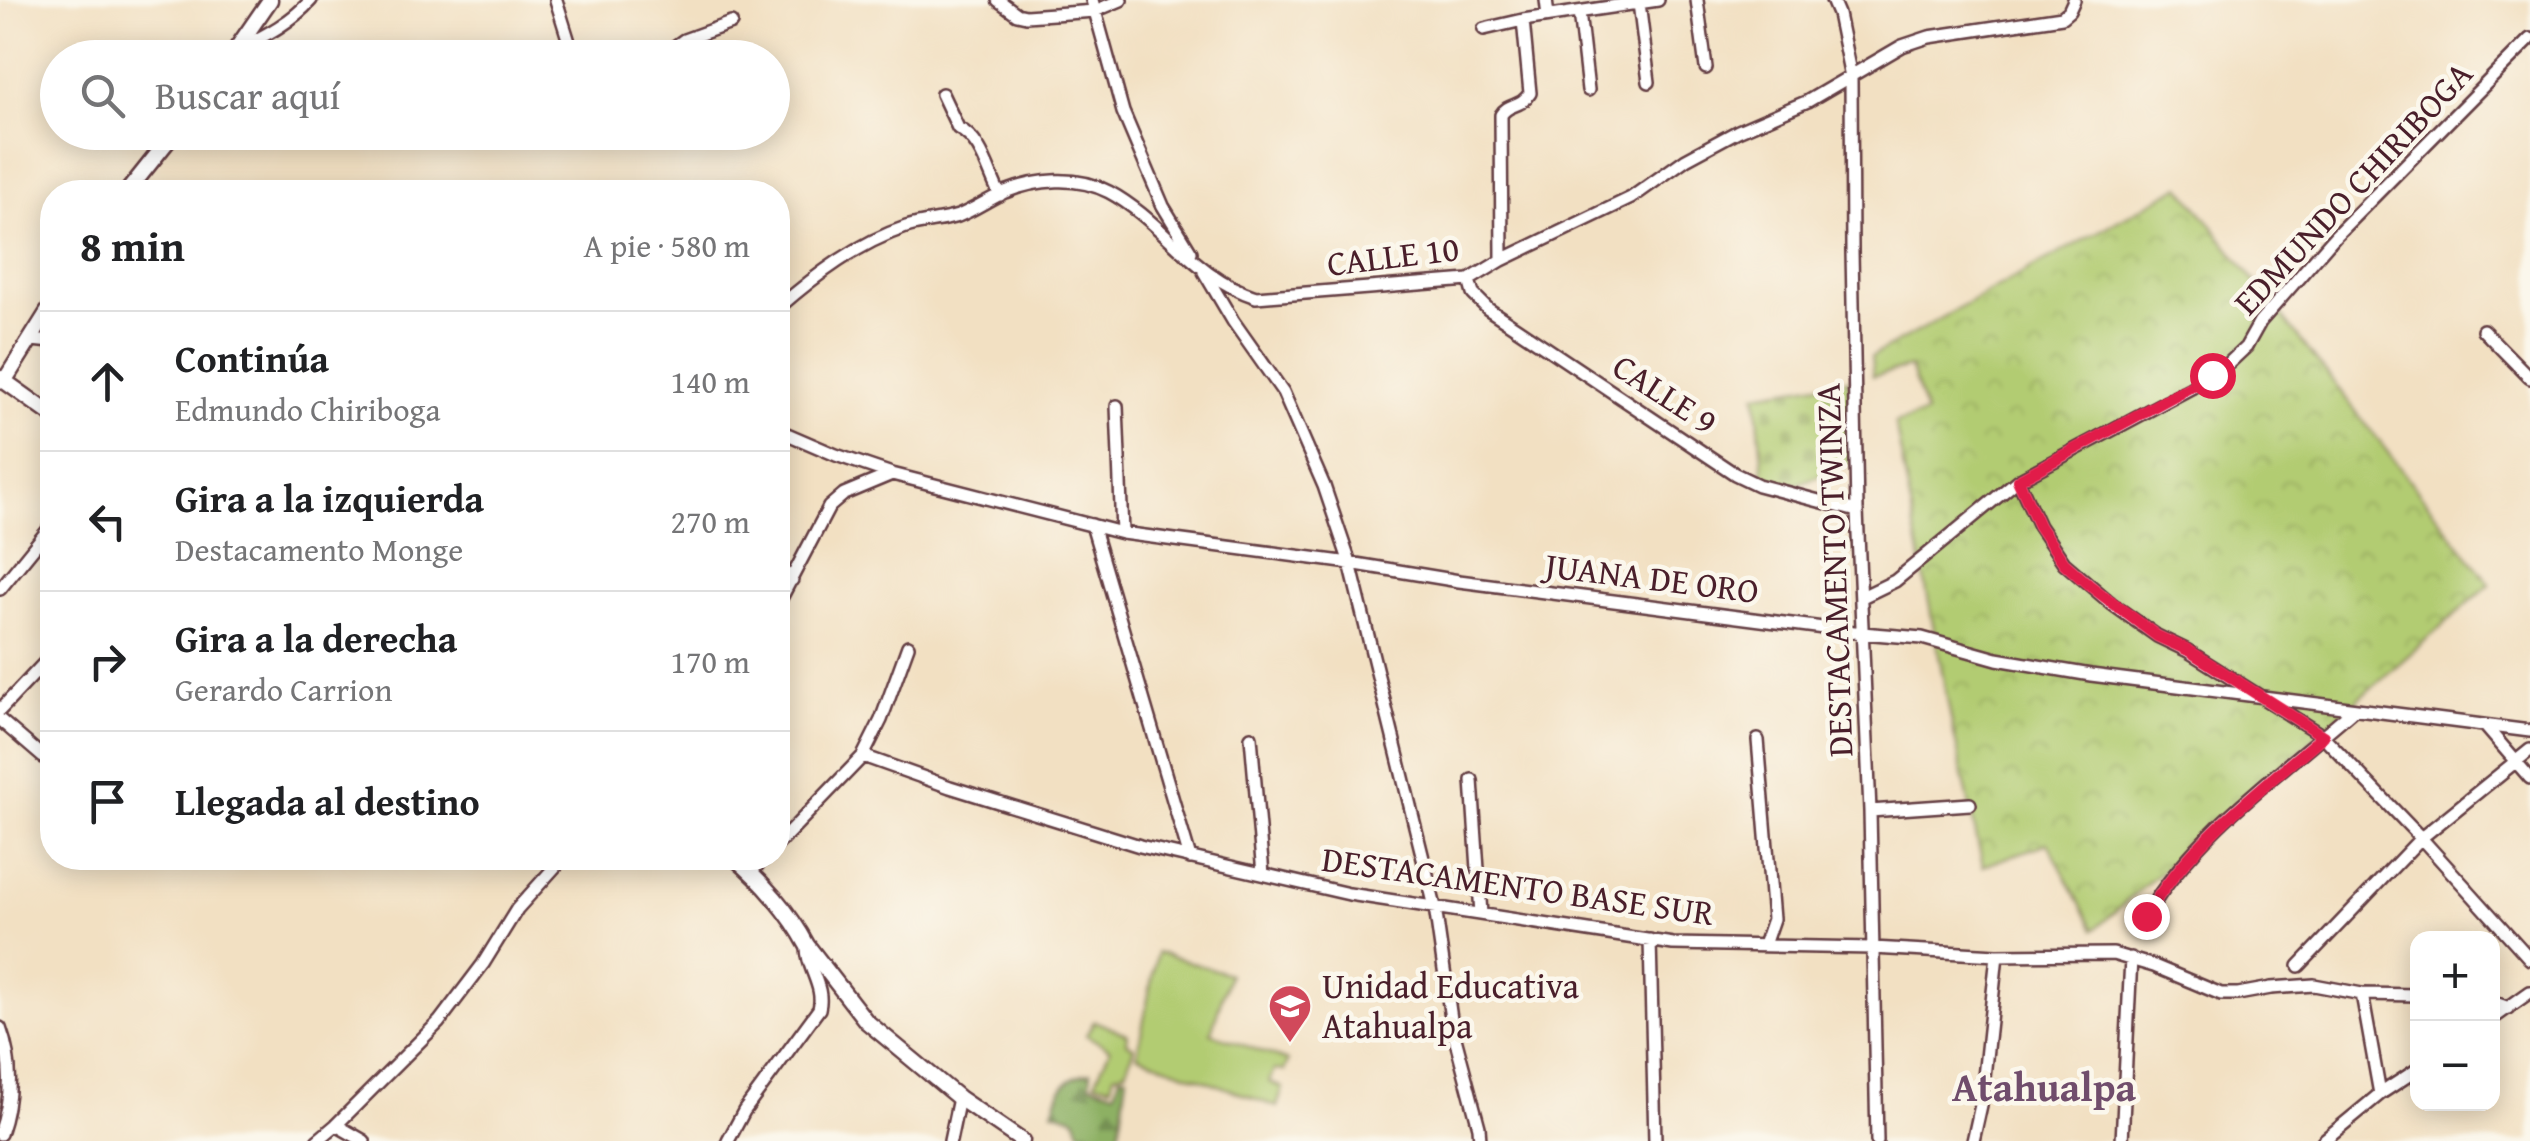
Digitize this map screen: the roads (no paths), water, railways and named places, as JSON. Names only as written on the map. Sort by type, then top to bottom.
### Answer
[{"type":"street","points":[[242,40],[270,0]]},
{"type":"street","points":[[257,40],[311,0]]},
{"type":"street","points":[[556,0],[567,40]]},
{"type":"street","points":[[998,0],[1026,16],[1121,0]]},
{"type":"street","points":[[1546,0],[1548,16]]},
{"type":"street","points":[[1484,29],[1579,12],[1602,4],[1658,0]]},
{"type":"street","points":[[1698,0],[1706,68]]},
{"type":"street","name":"DESTACAMENTO TWINZA","points":[[1832,0],[1852,77],[1857,510],[1870,811],[1877,1141]]},
{"type":"street","name":"CALLE 10","points":[[790,299],[854,250],[906,227],[958,216],[1031,184],[1057,181],[1096,186],[1130,205],[1204,272],[1256,296],[1469,280],[1631,198],[1686,160],[1798,106],[1902,46],[1916,40],[2062,17],[2074,0]]},
{"type":"street","points":[[1640,3],[1649,82]]},
{"type":"street","points":[[1094,5],[1123,112],[1162,206],[1233,322],[1283,392],[1324,486],[1350,563],[1435,906],[1452,1026],[1480,1141]]},
{"type":"street","points":[[1579,12],[1588,90]]},
{"type":"street","points":[[1502,260],[1501,116],[1509,107],[1525,101],[1530,93],[1523,20]]},
{"type":"street","points":[[684,40],[730,22]]},
{"type":"street","name":"EDMUNDO CHIRIBOGA","points":[[1862,597],[1895,582],[2018,480],[2191,388],[2228,364],[2336,236],[2530,39]]},
{"type":"street","points":[[942,94],[958,128],[970,133],[976,143],[1000,195]]},
{"type":"street","points":[[137,180],[161,150]]},
{"type":"street","name":"CALLE 9","points":[[1469,280],[1473,294],[1488,309],[1735,474],[1758,485],[1857,510]]},
{"type":"street","points":[[40,325],[3,379],[40,406]]},
{"type":"street","points":[[2483,330],[2530,378]]},
{"type":"street","points":[[31,340],[40,341]]},
{"type":"street","points":[[1117,406],[1122,533]]},
{"type":"street","name":"JUANA DE ORO","points":[[790,435],[892,474],[1122,533],[1459,581],[1922,638],[1998,659],[2091,676],[2530,731]]},
{"type":"street","points":[[790,583],[829,507],[844,494],[892,474]]},
{"type":"street","points":[[2018,480],[2039,526],[2064,563],[2157,636],[2188,650],[2323,736],[2530,959]]},
{"type":"street","points":[[1092,525],[1190,858]]},
{"type":"street","points":[[0,590],[40,540]]},
{"type":"street","points":[[790,832],[863,756],[881,720],[908,646]]},
{"type":"street","points":[[0,710],[40,668]]},
{"type":"street","points":[[2146,916],[2162,888],[2226,819],[2354,710]]},
{"type":"street","points":[[0,720],[40,754]]},
{"type":"street","points":[[2486,727],[2530,778]]},
{"type":"street","points":[[1250,738],[1264,874]]},
{"type":"street","points":[[1758,740],[1773,919],[1764,944]]},
{"type":"street","points":[[2299,966],[2421,838],[2530,750]]},
{"type":"street","name":"DESTACAMENTO BASE SUR","points":[[863,756],[950,788],[1140,846],[1350,894],[1673,944],[1764,944],[1996,955],[2113,954],[2222,994],[2314,985],[2362,994],[2410,996]]},
{"type":"street","points":[[1472,780],[1481,914]]},
{"type":"street","points":[[1870,811],[1970,804]]},
{"type":"street","points":[[316,1141],[336,1126],[440,1022],[517,909],[552,870]]},
{"type":"street","points":[[751,871],[866,1021],[960,1098],[1022,1141]]},
{"type":"street","points":[[1650,940],[1655,1141]]},
{"type":"street","points":[[728,1141],[744,1112],[819,1009],[822,998],[808,961],[807,945]]},
{"type":"street","points":[[1973,1141],[1996,955]]},
{"type":"street","points":[[2122,1141],[2130,958]]},
{"type":"street","points":[[2500,1014],[2530,992]]},
{"type":"street","points":[[2362,994],[2380,1094]]},
{"type":"street","points":[[2500,1005],[2509,1008]]},
{"type":"street","points":[[0,1028],[10,1060],[7,1113],[0,1134]]},
{"type":"street","points":[[2323,1141],[2410,1074]]},
{"type":"street","points":[[950,1141],[960,1098]]},
{"type":"street","points":[[336,1126],[364,1141]]},
{"type":"place","name":"Unidad Educativa Atahualpa","points":[[1290,1044]]},
{"type":"district","name":"Atahualpa","points":[[2044,1087]]}]
